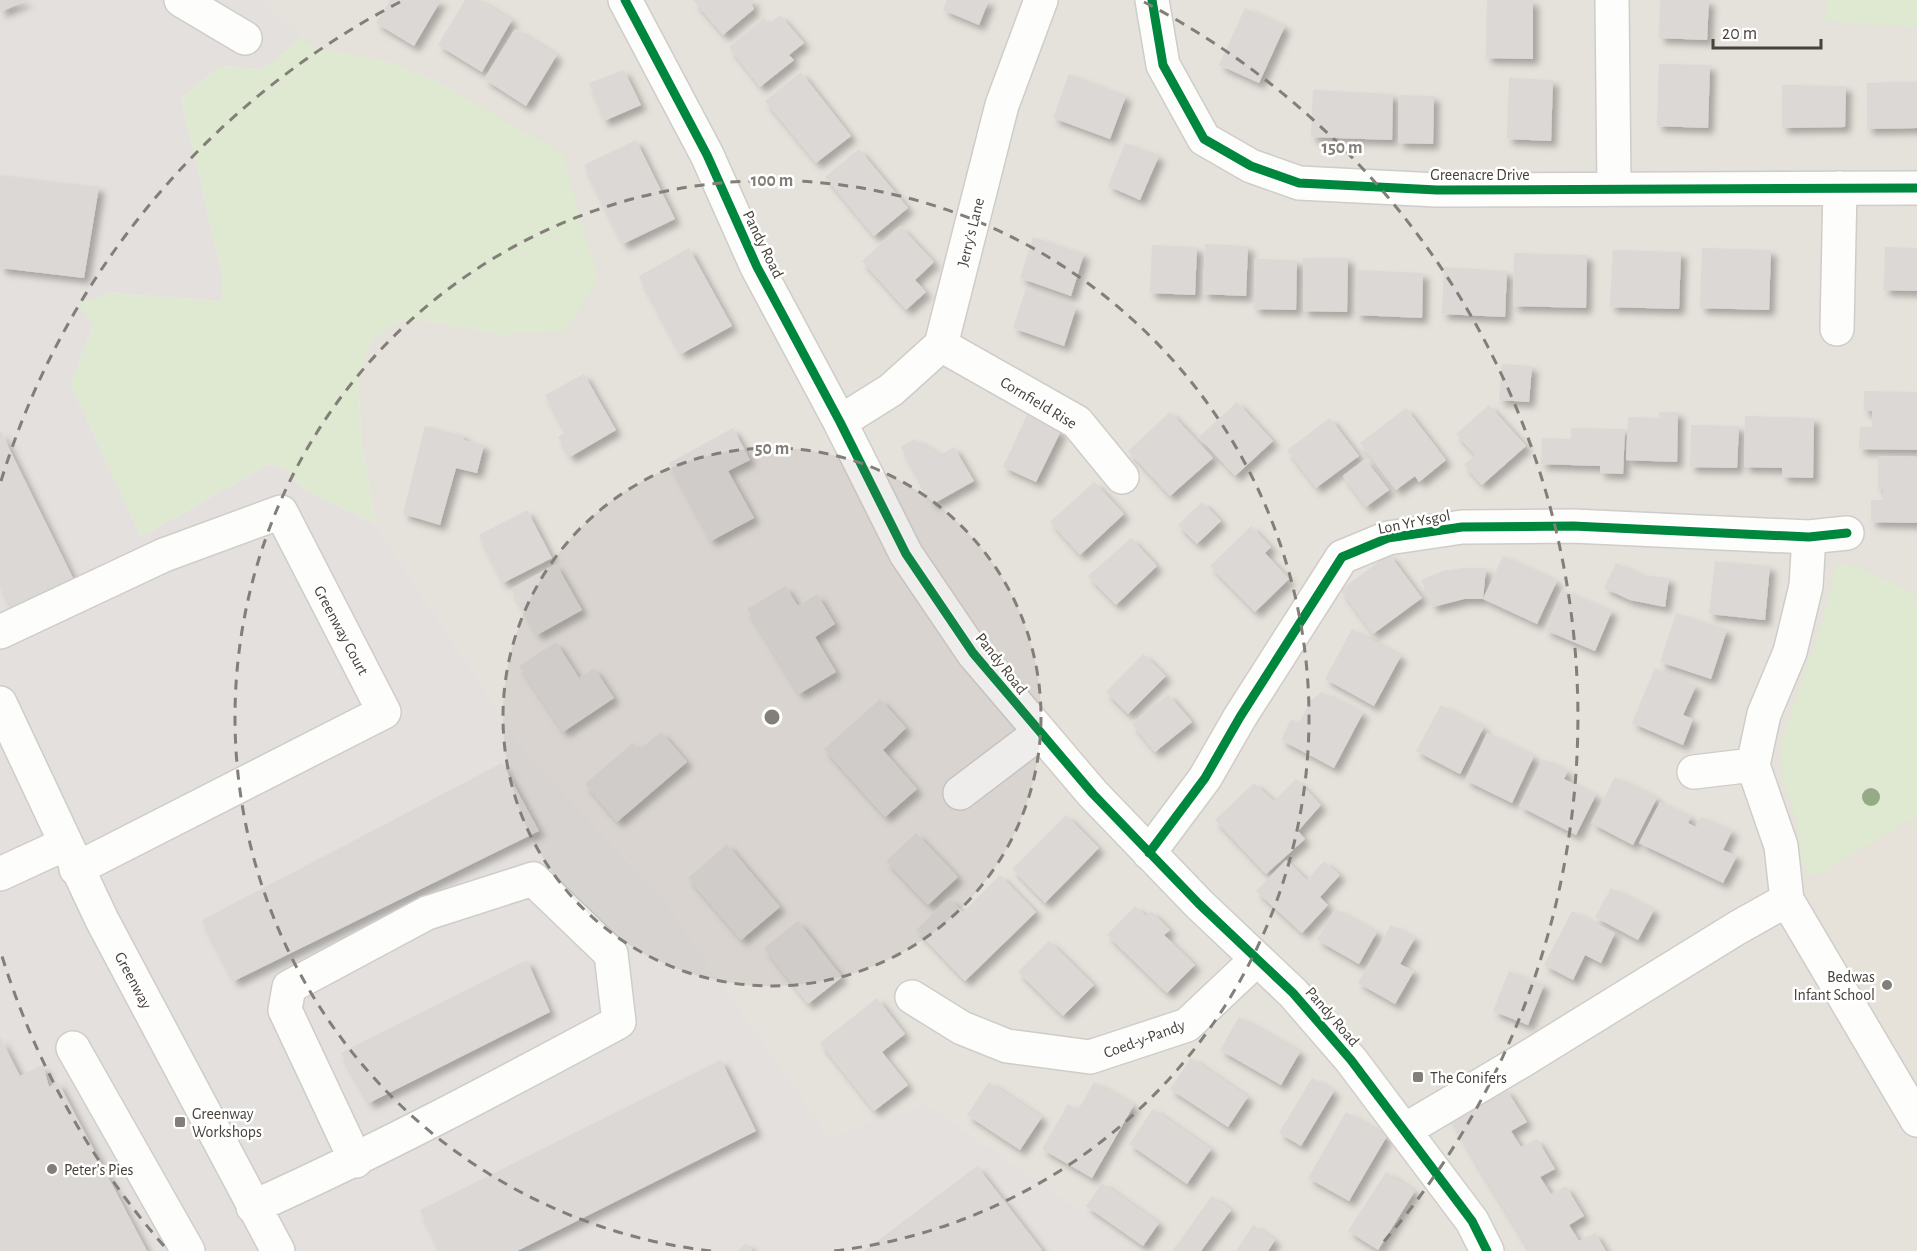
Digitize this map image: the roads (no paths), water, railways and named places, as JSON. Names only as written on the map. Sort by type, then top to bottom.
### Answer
[{"type":"street","points":[[181,0],[245,38]]},
{"type":"street","name":"Pandy Road","points":[[625,0],[707,156],[757,267],[840,422],[906,554],[973,653],[1039,733],[1149,853],[1293,993],[1405,1130],[1472,1221],[1487,1251]]},
{"type":"street","name":"Jerry's Lane","points":[[941,345],[1002,105],[1041,0]]},
{"type":"street","name":"Greenacre Drive","points":[[1152,0],[1163,65],[1204,139],[1251,166],[1299,183],[1437,190],[1917,188]]},
{"type":"street","points":[[1612,0],[1614,188]]},
{"type":"street","points":[[1836,329],[1840,188]]},
{"type":"street","points":[[840,422],[891,390],[941,345]]},
{"type":"street","name":"Cornfield Rise","points":[[941,345],[1077,422],[1122,477]]},
{"type":"street","name":"Greenway Court","points":[[0,632],[164,555],[281,512],[384,712],[71,857]]},
{"type":"street","name":"Lon Yr Ysgol","points":[[1149,853],[1204,778],[1342,557],[1388,538],[1462,527],[1573,526],[1809,537],[1847,533]]},
{"type":"street","points":[[1809,537],[1806,586],[1801,608],[1790,652],[1764,714],[1753,765],[1781,846],[1787,900],[1917,1120]]},
{"type":"street","name":"Greenway","points":[[0,703],[71,857],[278,1251]]},
{"type":"street","points":[[960,793],[1039,733]]},
{"type":"street","points":[[1694,772],[1753,765]]},
{"type":"street","points":[[0,874],[71,857]]},
{"type":"street","points":[[253,1207],[356,1161],[619,1022],[610,954],[533,879],[427,913],[289,987],[285,1011],[356,1161]]},
{"type":"street","points":[[1405,1130],[1737,928],[1787,900]]},
{"type":"street","name":"Coed-y-Pandy","points":[[912,998],[962,1028],[1007,1046],[1090,1057],[1187,1025],[1257,959]]},
{"type":"street","points":[[73,1048],[188,1251]]},
{"type":"place","name":"Bedwas Infant School","points":[[1887,985]]},
{"type":"place","name":"The Conifers","points":[[1418,1077]]},
{"type":"place","name":"Greenway Workshops","points":[[180,1122]]},
{"type":"place","name":"Peter's Pies","points":[[52,1169]]}]
